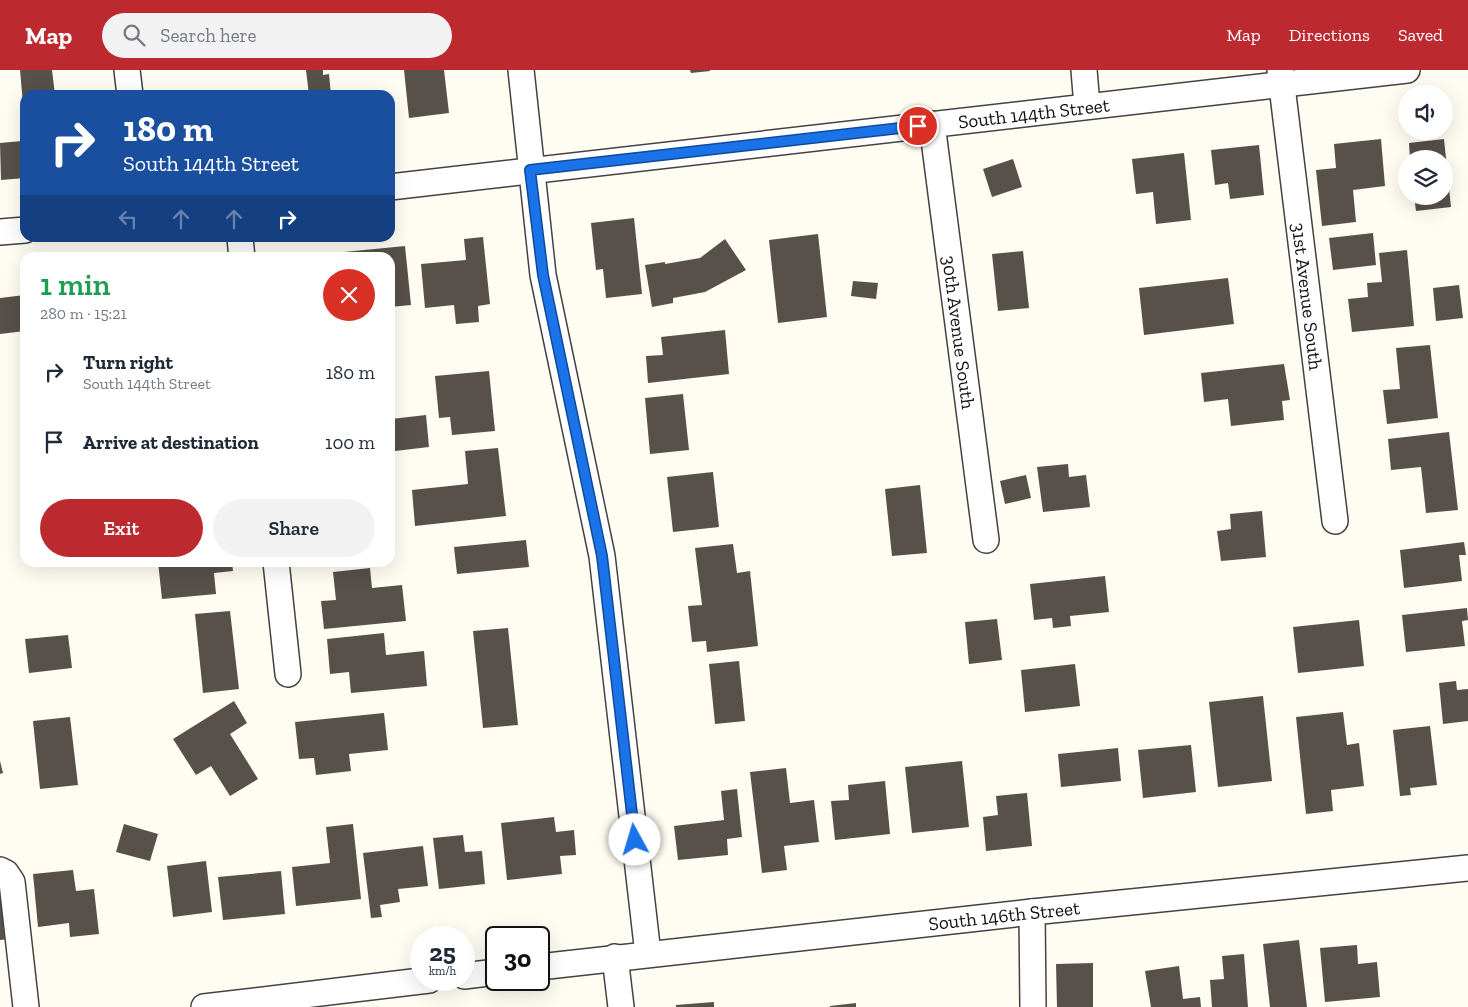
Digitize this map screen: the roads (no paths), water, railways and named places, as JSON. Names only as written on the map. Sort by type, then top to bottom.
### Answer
[{"type":"street","points":[[127,70],[129,90]]},
{"type":"street","points":[[521,70],[530,170],[543,275],[602,556],[648,954]]},
{"type":"street","points":[[1084,70],[1087,106]]},
{"type":"street","name":"South 144th Street","points":[[395,186],[1087,106],[1281,76],[1407,70]]},
{"type":"street","name":"31st Avenue South","points":[[1281,76],[1335,521]]},
{"type":"street","name":"30th Avenue South","points":[[932,124],[986,540]]},
{"type":"street","points":[[0,232],[20,230]]},
{"type":"street","points":[[277,567],[288,674]]},
{"type":"street","name":"South 146th Street","points":[[550,966],[1032,912],[1468,868]]},
{"type":"street","points":[[0,870],[6,873],[12,882],[26,1007]]},
{"type":"street","points":[[1032,912],[1033,1007]]},
{"type":"street","points":[[615,958],[621,1007]]},
{"type":"street","points":[[204,1007],[410,982]]}]
